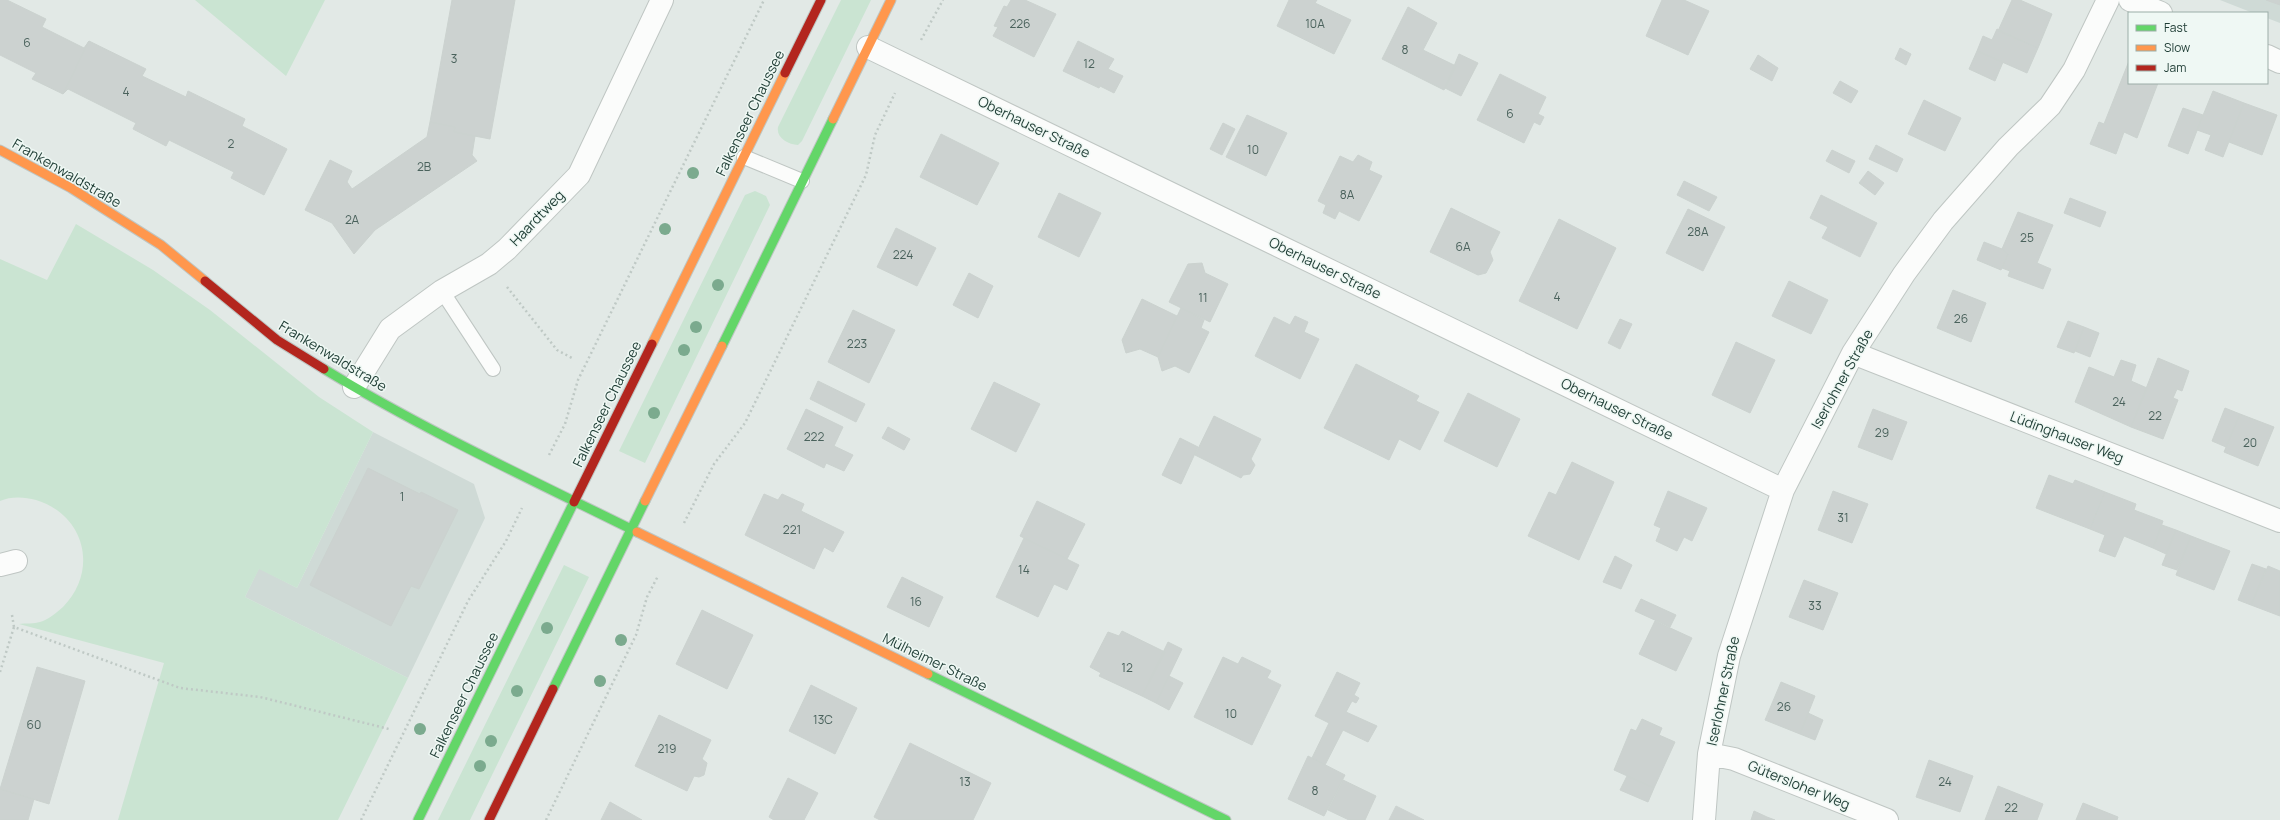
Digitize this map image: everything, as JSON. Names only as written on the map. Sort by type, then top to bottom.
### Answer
[{"type":"main road","name":"Falkenseer Chaussee","points":[[418,820],[821,0]]},
{"type":"main road","points":[[489,820],[891,0]]},
{"type":"main road","name":"Frankenwaldstraße","points":[[0,150],[71,188],[161,245],[277,340],[354,387],[631,529]]},
{"type":"main road","name":"Mülheimer Straße","points":[[631,529],[1226,820]]},
{"type":"street","name":"Haardtweg","points":[[354,387],[390,330],[442,292],[489,264],[507,249],[579,175],[662,0]]},
{"type":"street","name":"Iserlohner Straße","points":[[1704,820],[1709,754],[1728,656],[1783,490],[1853,353],[1904,274],[1942,221],[2008,147],[2050,106],[2074,70],[2108,0]]},
{"type":"street","points":[[2130,0],[2159,12]]},
{"type":"street","name":"Oberhauser Straße","points":[[868,47],[1783,490]]},
{"type":"street","points":[[2268,56],[2280,62]]},
{"type":"street","name":"Lüdinghauser Weg","points":[[1853,353],[2280,521]]},
{"type":"street","name":"Gütersloher Weg","points":[[1709,754],[1734,759],[1887,820]]},
{"type":"lane","points":[[744,157],[802,181]]},
{"type":"lane","points":[[442,292],[493,369]]},
{"type":"path","points":[[565,424],[578,380],[764,0]]},
{"type":"path","points":[[935,11],[943,0]]},
{"type":"path","points":[[698,494],[714,464],[745,423],[866,176],[875,135],[886,112]]},
{"type":"path","points":[[489,264],[557,350],[572,358]]},
{"type":"path","points":[[361,820],[468,601],[506,541]]},
{"type":"path","points":[[546,820],[636,635],[647,597]]},
{"type":"path","points":[[0,672],[14,627],[12,615]]},
{"type":"path","points":[[14,627],[180,688],[260,697],[390,729]]},
{"type":"shaded area","points":[[2220,0],[2280,0],[2280,23],[2268,18],[2268,12],[2250,12]]},
{"type":"shaded area","points":[[373,432],[474,484],[485,518],[408,678],[245,597],[259,568],[297,588]]},
{"type":"green space","points":[[195,0],[325,0],[286,76]]},
{"type":"green space","points":[[841,0],[871,0],[802,141],[798,145],[790,143],[781,137],[778,127]]},
{"type":"green space","points":[[755,191],[766,196],[770,205],[645,463],[619,451],[745,195]]},
{"type":"green space","points":[[76,224],[153,270],[210,310],[319,397],[373,432],[297,588],[259,569],[245,597],[408,678],[338,820],[118,820],[164,663],[19,624],[43,621],[63,607],[74,592],[81,577],[83,561],[81,545],[76,531],[66,518],[53,507],[27,498],[4,499],[0,501],[0,259],[47,280]]},
{"type":"green space","points":[[564,565],[589,577],[470,820],[438,820]]},
{"type":"building","points":[[0,0],[7,0],[46,19],[42,27],[84,48],[89,41],[63,94],[32,79],[36,73],[0,55]]},
{"type":"building","points":[[452,0],[515,0],[490,139],[454,132],[455,127],[430,122]]},
{"type":"building","points":[[1011,0],[1025,0],[1056,14],[1034,57],[993,36],[998,27],[994,26],[1004,6],[1007,7]]},
{"type":"building","points":[[1289,0],[1317,0],[1315,3],[1351,20],[1334,54],[1277,26]]},
{"type":"building","points":[[1662,0],[1684,0],[1709,11],[1688,55],[1646,36]]},
{"type":"building","points":[[2012,0],[2020,0],[2052,14],[2038,48],[1998,31]]},
{"type":"building","points":[[2266,0],[2280,0],[2280,5]]},
{"type":"building","points":[[1408,7],[1437,23],[1423,50],[1456,66],[1444,90],[1382,59]]},
{"type":"building","points":[[1997,29],[2038,48],[2027,73],[1977,51],[1983,36],[1992,40]]},
{"type":"building","points":[[89,41],[146,69],[142,76],[186,97],[188,91],[245,119],[242,126],[287,149],[264,195],[231,178],[234,172],[169,140],[166,146],[133,129],[136,123],[68,89],[63,94]]},
{"type":"building","points":[[1078,41],[1114,59],[1108,69],[1123,76],[1114,93],[1100,86],[1099,88],[1063,71]]},
{"type":"building","points":[[1900,48],[1911,54],[1906,65],[1895,59]]},
{"type":"building","points":[[1977,51],[2003,62],[1995,81],[1969,69]]},
{"type":"building","points":[[1459,54],[1478,63],[1461,96],[1445,88]]},
{"type":"building","points":[[1758,55],[1778,68],[1772,81],[1750,69]]},
{"type":"building","points":[[2128,64],[2128,84],[2158,84],[2137,138],[2124,132],[2116,154],[2090,144],[2099,122],[2104,124]]},
{"type":"building","points":[[1500,74],[1546,97],[1538,114],[1544,117],[1540,125],[1534,122],[1524,143],[1477,120]]},
{"type":"building","points":[[1840,81],[1858,91],[1851,103],[1833,93]]},
{"type":"building","points":[[2213,91],[2244,103],[2223,157],[2205,150],[2211,135],[2197,130]]},
{"type":"building","points":[[1924,100],[1961,118],[1945,151],[1908,134]]},
{"type":"building","points":[[2244,103],[2277,115],[2262,155],[2229,142]]},
{"type":"building","points":[[2183,108],[2203,115],[2188,154],[2168,146]]},
{"type":"building","points":[[1247,115],[1287,133],[1266,176],[1226,157]]},
{"type":"building","points":[[430,122],[455,127],[454,132],[475,136],[472,155],[477,161],[375,230],[354,254],[332,223],[305,210],[330,160],[352,171],[347,182],[352,189],[427,137]]},
{"type":"building","points":[[1223,123],[1235,129],[1222,155],[1210,149]]},
{"type":"building","points":[[941,134],[999,163],[977,205],[920,177]]},
{"type":"building","points":[[1876,145],[1903,159],[1897,172],[1869,159]]},
{"type":"building","points":[[1832,150],[1855,161],[1849,173],[1826,161]]},
{"type":"building","points":[[1358,155],[1372,162],[1369,170],[1382,176],[1359,221],[1339,211],[1335,219],[1323,213],[1326,205],[1318,201],[1340,156],[1353,162]]},
{"type":"building","points":[[1868,171],[1884,183],[1875,195],[1859,183]]},
{"type":"building","points":[[1684,181],[1717,197],[1709,211],[1677,195]]},
{"type":"building","points":[[1059,193],[1101,213],[1079,257],[1038,237]]},
{"type":"building","points":[[1821,195],[1877,223],[1860,257],[1822,238],[1828,227],[1810,218]]},
{"type":"building","points":[[2070,198],[2106,212],[2100,227],[2064,213]]},
{"type":"building","points":[[1451,208],[1500,232],[1490,252],[1493,260],[1486,273],[1478,275],[1430,252]]},
{"type":"building","points":[[1688,209],[1725,227],[1703,271],[1666,253]]},
{"type":"building","points":[[2018,212],[2053,225],[2037,263],[2051,269],[2043,289],[2008,276],[2010,271],[2002,268],[2008,254],[2002,249]]},
{"type":"building","points":[[1559,219],[1616,248],[1577,329],[1519,301]]},
{"type":"building","points":[[896,228],[936,248],[917,286],[877,267]]},
{"type":"building","points":[[1984,242],[2002,249],[2008,254],[2001,270],[1977,260]]},
{"type":"building","points":[[1202,263],[1205,273],[1228,284],[1210,322],[1169,302],[1188,264]]},
{"type":"building","points":[[969,273],[993,286],[978,318],[953,305]]},
{"type":"building","points":[[1789,281],[1828,300],[1811,334],[1772,316]]},
{"type":"building","points":[[1953,290],[1986,303],[1971,342],[1937,328]]},
{"type":"building","points":[[1142,299],[1177,316],[1158,357],[1140,349],[1126,353],[1122,340]]},
{"type":"building","points":[[1181,308],[1204,320],[1201,328],[1209,332],[1189,373],[1175,366],[1162,371],[1158,357]]},
{"type":"building","points":[[853,310],[895,330],[869,383],[828,362]]},
{"type":"building","points":[[1295,316],[1308,322],[1304,332],[1319,339],[1300,379],[1255,356],[1274,317],[1290,325]]},
{"type":"building","points":[[1620,319],[1632,324],[1620,349],[1608,343]]},
{"type":"building","points":[[2068,321],[2084,327],[2074,353],[2057,347]]},
{"type":"building","points":[[2084,327],[2099,333],[2090,357],[2075,351]]},
{"type":"building","points":[[1736,342],[1775,360],[1750,413],[1712,395]]},
{"type":"building","points":[[2158,358],[2189,371],[2182,391],[2177,389],[2173,398],[2178,400],[2163,439],[2131,427]]},
{"type":"building","points":[[2121,360],[2136,365],[2131,381],[2147,388],[2131,427],[2075,402],[2089,367],[2114,377]]},
{"type":"building","points":[[1356,364],[1419,396],[1416,401],[1439,412],[1420,450],[1399,439],[1389,460],[1324,428]]},
{"type":"building","points":[[818,381],[865,404],[856,422],[810,399]]},
{"type":"building","points":[[994,382],[1040,404],[1016,452],[971,429]]},
{"type":"building","points":[[1468,393],[1520,419],[1497,467],[1444,441]]},
{"type":"building","points":[[2225,408],[2240,414],[2226,447],[2212,441]]},
{"type":"building","points":[[806,409],[843,427],[834,446],[853,455],[844,471],[826,463],[824,468],[787,449]]},
{"type":"building","points":[[1873,409],[1907,422],[1892,460],[1858,447]]},
{"type":"building","points":[[2240,414],[2274,427],[2258,466],[2224,452]]},
{"type":"building","points":[[1214,416],[1261,439],[1251,459],[1255,465],[1250,474],[1243,475],[1241,478],[1195,455]]},
{"type":"building","points":[[888,427],[910,439],[904,450],[882,438]]},
{"type":"building","points":[[1180,438],[1198,447],[1181,484],[1162,475]]},
{"type":"building","points":[[1572,462],[1614,482],[1579,560],[1528,536],[1549,492],[1556,495]]},
{"type":"building","points":[[368,468],[420,494],[421,492],[458,510],[419,589],[411,586],[391,626],[310,585]]},
{"type":"building","points":[[2049,475],[2073,484],[2075,480],[2105,492],[2090,529],[2036,508]]},
{"type":"building","points":[[1668,491],[1707,508],[1692,541],[1684,537],[1677,551],[1656,541],[1661,528],[1654,525]]},
{"type":"building","points":[[1833,491],[1868,504],[1852,543],[1818,530]]},
{"type":"building","points":[[2105,492],[2136,504],[2134,510],[2163,521],[2153,548],[2124,536],[2115,557],[2099,551],[2105,535],[2090,529]]},
{"type":"building","points":[[764,494],[778,500],[782,494],[804,504],[801,511],[844,532],[833,552],[824,547],[814,569],[745,535]]},
{"type":"building","points":[[1037,501],[1085,524],[1067,559],[1020,536]]},
{"type":"building","points":[[2162,525],[2176,530],[2166,554],[2153,548]]},
{"type":"building","points":[[2176,530],[2191,536],[2177,570],[2162,565]]},
{"type":"building","points":[[2191,536],[2230,551],[2214,590],[2176,575]]},
{"type":"building","points":[[1024,538],[1079,565],[1067,590],[1054,584],[1038,617],[996,597]]},
{"type":"building","points":[[1615,556],[1632,565],[1621,589],[1603,582]]},
{"type":"building","points":[[2252,564],[2266,569],[2251,605],[2238,600]]},
{"type":"building","points":[[2268,566],[2280,571],[2280,616],[2251,605]]},
{"type":"building","points":[[902,577],[943,597],[929,627],[887,607]]},
{"type":"building","points":[[1804,580],[1838,593],[1823,630],[1789,617]]},
{"type":"building","points":[[1641,599],[1676,615],[1670,627],[1635,611]]},
{"type":"building","points":[[702,610],[753,635],[727,689],[676,664]]},
{"type":"building","points":[[1655,621],[1692,638],[1676,671],[1639,654]]},
{"type":"building","points":[[1122,631],[1165,652],[1142,696],[1099,676],[1101,673],[1090,667],[1108,632],[1119,636]]},
{"type":"building","points":[[1168,642],[1182,649],[1156,703],[1142,696]]},
{"type":"building","points":[[1223,657],[1238,664],[1242,657],[1271,671],[1267,678],[1281,685],[1252,745],[1194,717]]},
{"type":"building","points":[[37,667],[85,681],[49,804],[0,789]]},
{"type":"building","points":[[1337,672],[1360,683],[1354,695],[1359,698],[1356,703],[1352,701],[1346,712],[1377,726],[1368,742],[1343,730],[1325,765],[1312,758],[1329,723],[1315,716]]},
{"type":"building","points":[[1169,676],[1183,683],[1169,710],[1156,703]]},
{"type":"building","points":[[1781,682],[1815,696],[1800,734],[1765,720]]},
{"type":"building","points":[[811,685],[857,708],[835,754],[789,731]]},
{"type":"building","points":[[1808,713],[1823,720],[1815,740],[1800,734]]},
{"type":"building","points":[[659,715],[711,740],[702,759],[707,763],[704,775],[699,777],[694,776],[687,791],[635,766]]},
{"type":"building","points":[[1642,719],[1662,728],[1659,735],[1675,742],[1654,788],[1614,770],[1631,729],[1636,731]]},
{"type":"building","points":[[910,743],[991,783],[973,820],[880,820],[874,817]]},
{"type":"building","points":[[1308,756],[1345,775],[1324,816],[1288,799]]},
{"type":"building","points":[[1929,760],[1973,776],[1960,812],[1916,797]]},
{"type":"building","points":[[1627,776],[1654,788],[1648,802],[1620,790]]},
{"type":"building","points":[[788,778],[818,793],[804,820],[774,820],[769,817]]},
{"type":"building","points":[[1343,780],[1376,796],[1365,820],[1349,820],[1328,810]]},
{"type":"building","points":[[1998,786],[2043,804],[2037,820],[1985,820]]},
{"type":"building","points":[[0,789],[34,799],[28,820],[0,820]]},
{"type":"building","points":[[610,802],[642,820],[601,820]]},
{"type":"building","points":[[2083,803],[2118,817],[2117,820],[2076,820]]},
{"type":"building","points":[[1396,806],[1424,820],[1389,820]]},
{"type":"building","points":[[1754,811],[1767,817],[1766,820],[1751,820]]},
{"type":"building","points":[[1767,817],[1775,820],[1766,820]]},
{"type":"traffic: fast","points":[[722,346],[833,119]]},
{"type":"traffic: fast","points":[[324,369],[439,434],[637,532]]},
{"type":"traffic: fast","points":[[553,689],[645,501]]},
{"type":"traffic: fast","points":[[418,820],[574,502]]},
{"type":"traffic: fast","points":[[928,674],[1226,820]]},
{"type":"traffic: slow","points":[[833,119],[891,0]]},
{"type":"traffic: slow","points":[[652,344],[785,73]]},
{"type":"traffic: slow","points":[[0,150],[71,188],[161,245],[205,281]]},
{"type":"traffic: slow","points":[[645,501],[722,346]]},
{"type":"traffic: slow","points":[[637,532],[928,674]]},
{"type":"traffic: jam","points":[[785,73],[821,0]]},
{"type":"traffic: jam","points":[[205,281],[277,340],[324,369]]},
{"type":"traffic: jam","points":[[574,502],[652,344]]},
{"type":"traffic: jam","points":[[489,820],[553,689]]}]
